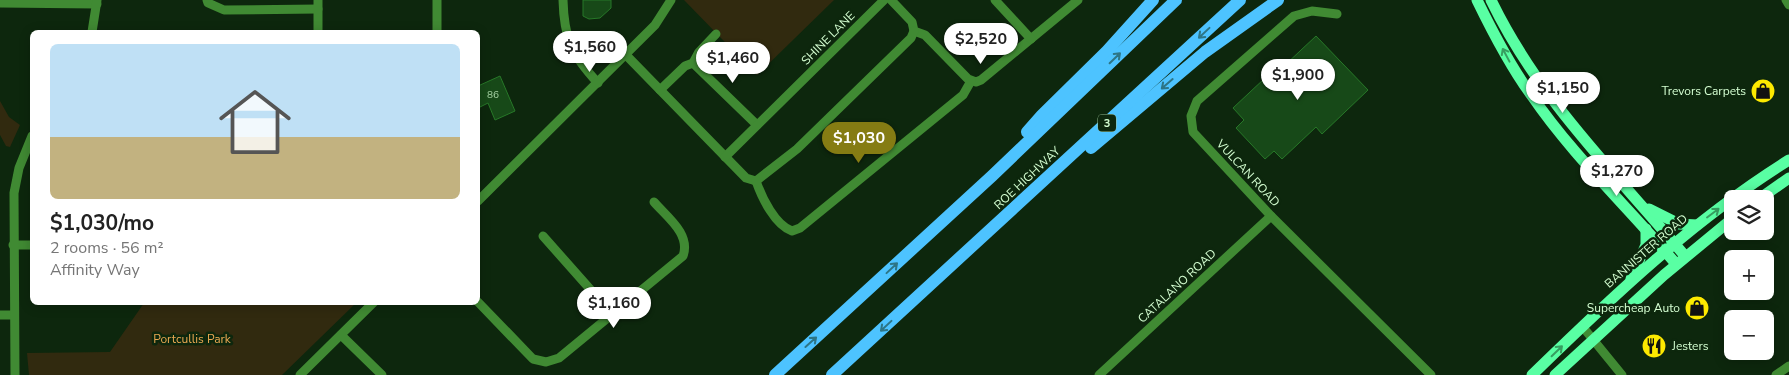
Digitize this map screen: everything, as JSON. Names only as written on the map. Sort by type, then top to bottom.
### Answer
[{"type":"highway","points":[[992,176],[1042,115],[1107,52],[1153,0]]},
{"type":"highway","name":"ROE HIGHWAY","points":[[775,375],[992,176],[1176,0]]},
{"type":"highway","name":"ROE HIGHWAY","points":[[832,375],[1240,0]]},
{"type":"highway","points":[[973,246],[1205,52],[1278,0]]},
{"type":"main road","points":[[1477,0],[1510,62],[1532,98],[1581,157],[1666,251],[1681,260]]},
{"type":"main road","points":[[1491,0],[1521,56],[1550,99],[1675,243],[1681,260]]},
{"type":"main road","name":"BANNISTER ROAD","points":[[1532,375],[1582,326],[1675,243],[1756,180],[1789,160]]},
{"type":"main road","points":[[1772,190],[1789,178]]},
{"type":"main road","points":[[1642,206],[1679,224],[1697,225]]},
{"type":"main road","points":[[1555,375],[1592,339],[1681,260],[1724,225]]},
{"type":"main road","points":[[1629,283],[1646,245],[1646,229]]},
{"type":"street","points":[[207,0],[208,3],[224,10],[318,4],[318,30]]},
{"type":"street","points":[[437,0],[437,30]]},
{"type":"street","points":[[563,0],[564,26],[569,44],[598,83]]},
{"type":"street","points":[[480,199],[655,26],[671,0]]},
{"type":"street","name":"SHINE LANE","points":[[725,157],[884,0]]},
{"type":"street","points":[[756,181],[796,148],[911,38],[914,31],[912,22],[891,0]]},
{"type":"street","points":[[995,0],[1031,39]]},
{"type":"street","points":[[971,81],[981,80],[1078,0]]},
{"type":"street","points":[[1786,0],[1789,5]]},
{"type":"street","points":[[0,3],[97,2],[92,30]]},
{"type":"street","name":"VULCAN ROAD","points":[[1337,14],[1312,11],[1294,16],[1197,101],[1191,116],[1193,132],[1271,216],[1431,375]]},
{"type":"street","points":[[914,31],[925,35],[971,81]]},
{"type":"street","points":[[660,90],[685,66],[693,63],[699,52],[716,34]]},
{"type":"street","points":[[626,55],[746,178],[756,181],[777,220],[785,229],[792,231],[800,228],[963,95],[971,81]]},
{"type":"street","points":[[693,63],[757,125]]},
{"type":"street","points":[[15,375],[14,193],[19,168],[30,141]]},
{"type":"street","points":[[480,304],[534,359],[546,362],[559,358],[683,256],[686,246],[684,237],[654,202]]},
{"type":"street","name":"CATALANO ROAD","points":[[1099,375],[1271,216]]},
{"type":"street","points":[[543,236],[612,315]]},
{"type":"street","points":[[14,245],[30,245]]},
{"type":"street","points":[[300,375],[371,305]]},
{"type":"street","points":[[0,315],[14,315]]},
{"type":"street","points":[[1582,326],[1622,375]]},
{"type":"street","points":[[341,335],[382,375]]},
{"type":"street","points":[[1776,375],[1789,366]]},
{"type":"green space","points":[[684,0],[834,0],[757,75]]},
{"type":"green space","points":[[0,101],[9,117],[20,125],[10,147],[6,146],[0,135]]},
{"type":"green space","name":"Portcullis Park","points":[[143,305],[354,305],[282,375],[29,375],[27,353],[110,352]]},
{"type":"building","points":[[583,0],[611,0],[611,8],[600,18],[589,19],[583,16]]},
{"type":"building","points":[[1316,36],[1368,90],[1322,134],[1316,127],[1282,159],[1274,151],[1265,159],[1236,128],[1244,120],[1233,108],[1265,78],[1268,81]]},
{"type":"building","points":[[500,76],[515,111],[495,120],[488,103],[480,107],[480,85]]},
{"type":"place","name":"Trevors Carpets","points":[[1763,91]]},
{"type":"place","name":"Supercheap Auto","points":[[1697,308]]},
{"type":"place","name":"Jesters","points":[[1654,346]]}]
